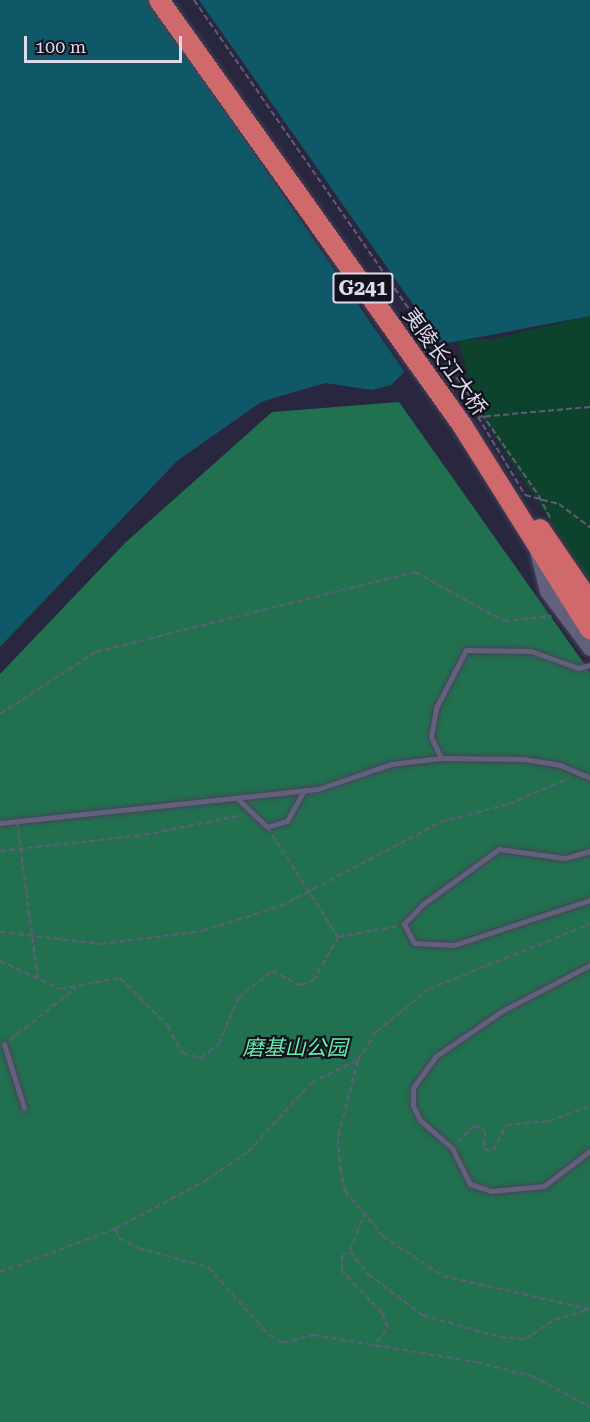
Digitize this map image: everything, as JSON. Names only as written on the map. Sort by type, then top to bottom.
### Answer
[{"type":"highway","name":"夷陵长江大桥","points":[[159,0],[462,425],[534,539],[565,580]]},
{"type":"highway","name":"夷陵长江大桥","points":[[176,0],[565,580]]},
{"type":"highway","name":"G241","points":[[565,580],[590,602]]},
{"type":"highway","name":"G241","points":[[565,580],[590,629]]},
{"type":"street","points":[[534,539],[547,591],[561,616],[590,648]]},
{"type":"lane","points":[[441,758],[431,737],[436,708],[466,650],[531,651],[578,668],[590,665]]},
{"type":"lane","points":[[2,822],[304,790],[391,764],[441,758],[523,759],[590,778]]},
{"type":"lane","points":[[237,798],[248,814],[267,827],[287,821],[304,790]]},
{"type":"lane","points":[[590,850],[565,858],[499,849],[432,896],[404,924],[414,943],[454,945],[590,900]]},
{"type":"lane","points":[[590,965],[465,1034],[423,1071],[413,1089],[413,1106],[420,1120],[452,1148],[470,1184],[518,1192],[544,1186],[590,1151]]},
{"type":"lane","points":[[4,1044],[24,1108]]},
{"type":"path","points":[[194,0],[538,496]]},
{"type":"path","points":[[590,407],[478,417],[525,495],[559,504],[590,527]]},
{"type":"path","points":[[0,714],[96,652],[415,572],[504,621],[561,616]]},
{"type":"path","points":[[0,932],[101,944],[202,931],[281,906],[441,822],[553,789],[578,773]]},
{"type":"path","points":[[0,851],[144,835],[248,814]]},
{"type":"path","points":[[17,821],[38,980]]},
{"type":"path","points":[[267,827],[338,937]]},
{"type":"path","points":[[4,1044],[76,987],[93,979],[120,978],[168,1026],[182,1053],[201,1058],[219,1044],[238,998],[272,971],[300,985],[313,981],[338,937],[404,924]]},
{"type":"path","points":[[590,924],[429,989],[376,1032],[358,1060],[339,1148],[345,1191],[383,1236],[443,1276],[590,1309]]},
{"type":"path","points":[[0,961],[60,989],[76,987]]},
{"type":"path","points":[[0,1272],[115,1229],[248,1152],[311,1083],[358,1060]]},
{"type":"path","points":[[452,1148],[474,1126],[485,1131],[484,1149],[493,1151],[506,1125],[549,1122],[590,1106]]},
{"type":"path","points":[[364,1214],[350,1251],[342,1256],[342,1270],[382,1313],[387,1327],[377,1342]]},
{"type":"path","points":[[115,1229],[119,1238],[138,1248],[208,1267],[269,1335],[283,1343],[313,1335],[377,1342],[532,1377],[590,1407]]},
{"type":"path","points":[[350,1251],[368,1274],[422,1315],[500,1336],[525,1339],[554,1320],[590,1309]]},
{"type":"shaded area","points":[[0,0],[590,0],[590,316],[432,346],[391,385],[372,390],[325,383],[261,402],[177,461],[0,647]]},
{"type":"shaded area","points":[[590,316],[590,582],[478,411],[458,340],[493,339]]},
{"type":"green space","name":"磨基山公园","points":[[399,402],[590,672],[590,1422],[0,1422],[0,674],[126,542],[272,412]]},
{"type":"pier","points":[[149,0],[199,0],[443,347],[406,374]]}]
